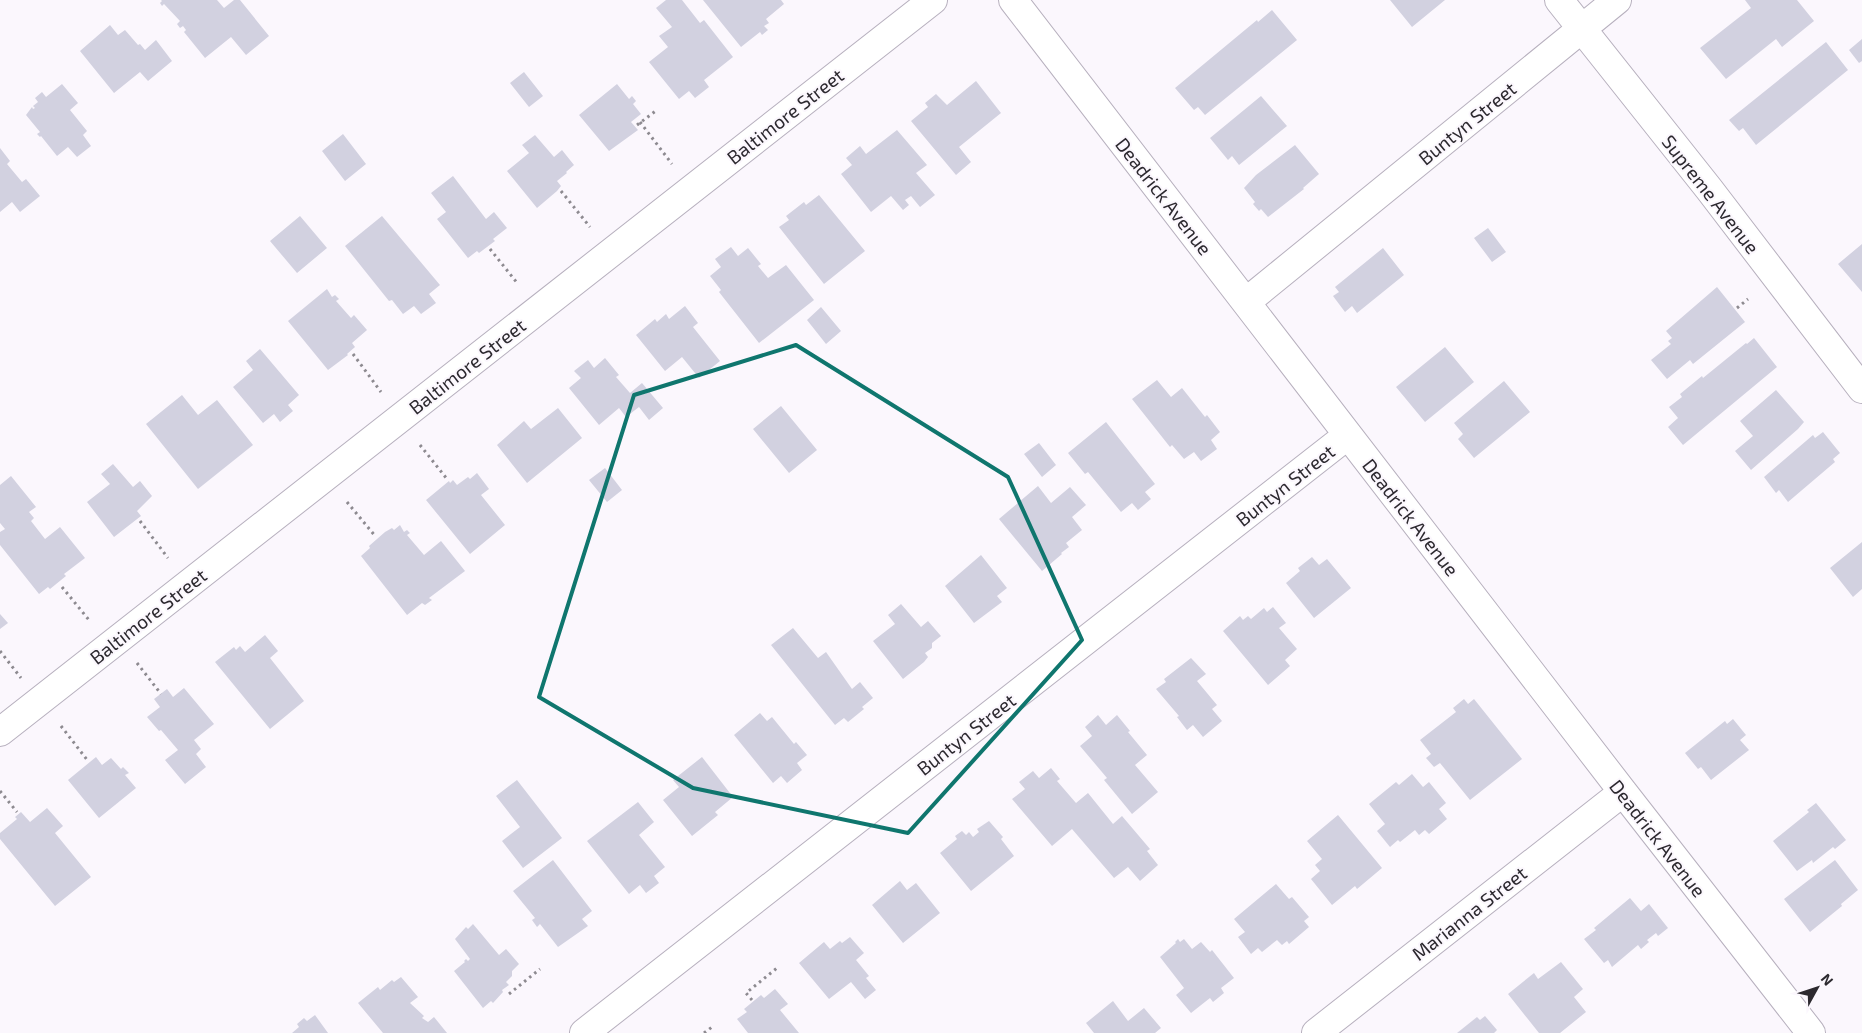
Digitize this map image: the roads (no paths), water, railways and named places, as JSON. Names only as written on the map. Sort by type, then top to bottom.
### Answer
[{"type":"street","name":"Baltimore Street","points":[[0,732],[934,0]]},
{"type":"street","name":"Deadrick Avenue","points":[[1013,0],[1811,1033]]},
{"type":"street","name":"Supreme Avenue","points":[[1560,0],[1862,389]]},
{"type":"street","name":"Buntyn Street","points":[[1246,302],[1617,0]]},
{"type":"street","name":"Buntyn Street","points":[[584,1033],[1348,435]]},
{"type":"street","name":"Marianna Street","points":[[1316,1033],[1623,792]]}]
